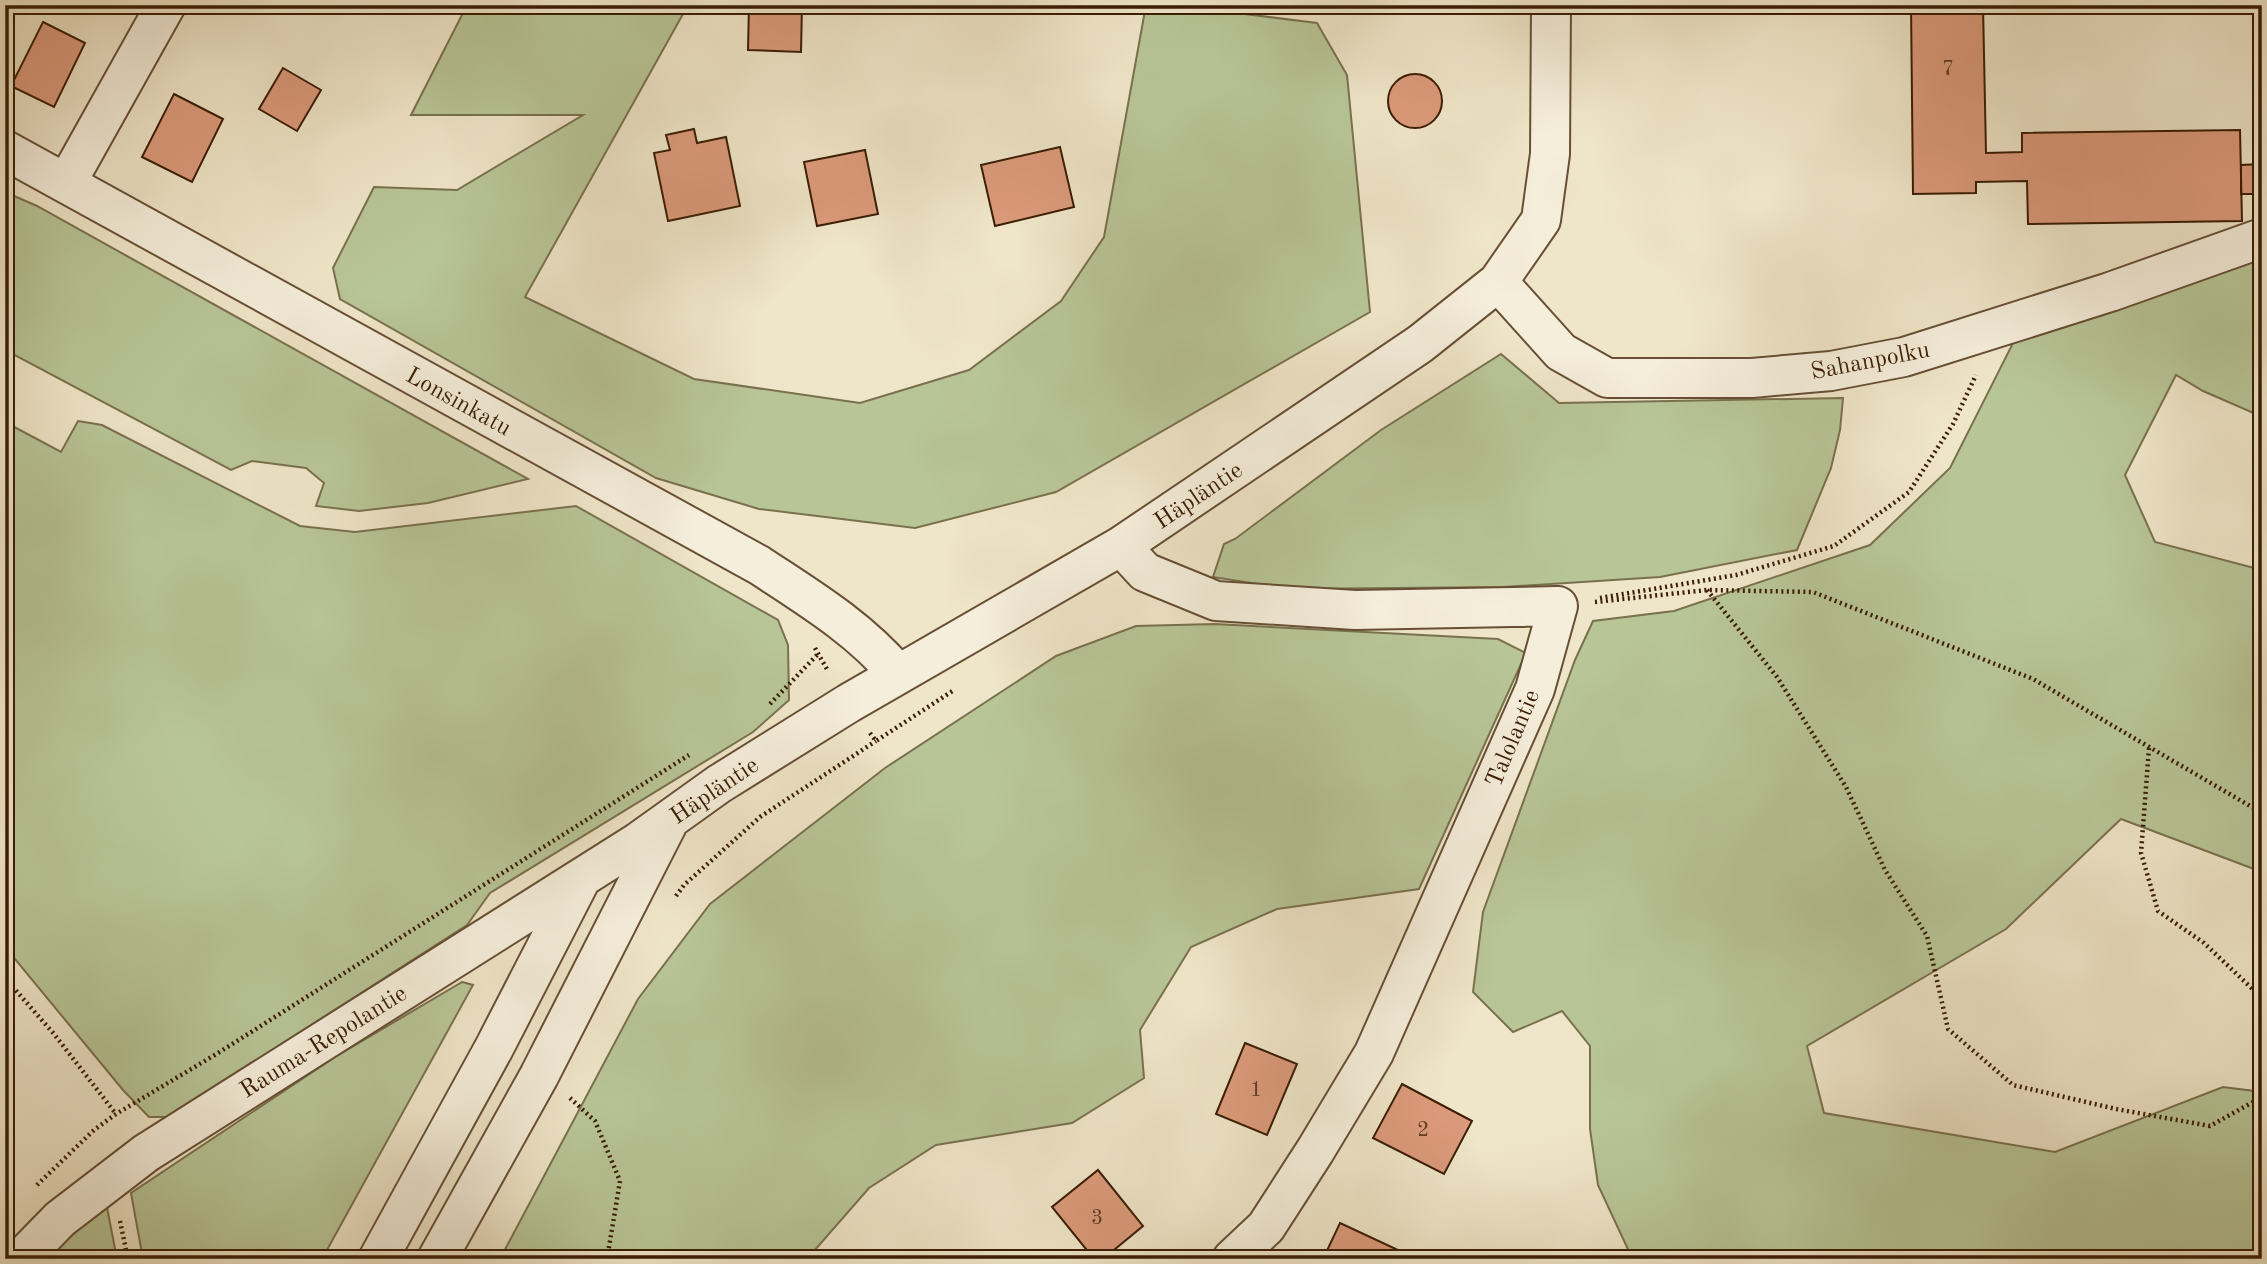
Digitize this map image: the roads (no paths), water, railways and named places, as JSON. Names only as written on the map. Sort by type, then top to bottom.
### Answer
[{"type":"street","points":[[68,183],[166,5]]},
{"type":"street","name":"Häpläntie","points":[[638,842],[719,784],[897,673],[1121,547],[1420,344],[1498,282],[1541,220],[1550,154],[1551,5]]},
{"type":"street","name":"Lonsinkatu","points":[[5,150],[759,565],[846,623],[877,649],[897,673]]},
{"type":"street","name":"Sahanpolku","points":[[1498,282],[1561,352],[1607,378],[1752,378],[1831,372],[1904,358],[2110,292],[2262,237]]},
{"type":"street","name":"Talolantie","points":[[1121,547],[1144,572],[1216,601],[1355,610],[1558,606],[1535,689],[1374,1053],[1266,1227],[1232,1259]]},
{"type":"street","points":[[437,1259],[539,1076],[670,819]]},
{"type":"street","name":"Rauma-Repolantie","points":[[21,1259],[60,1219],[146,1153],[638,842]]},
{"type":"street","points":[[378,1259],[494,1048],[581,879]]}]
